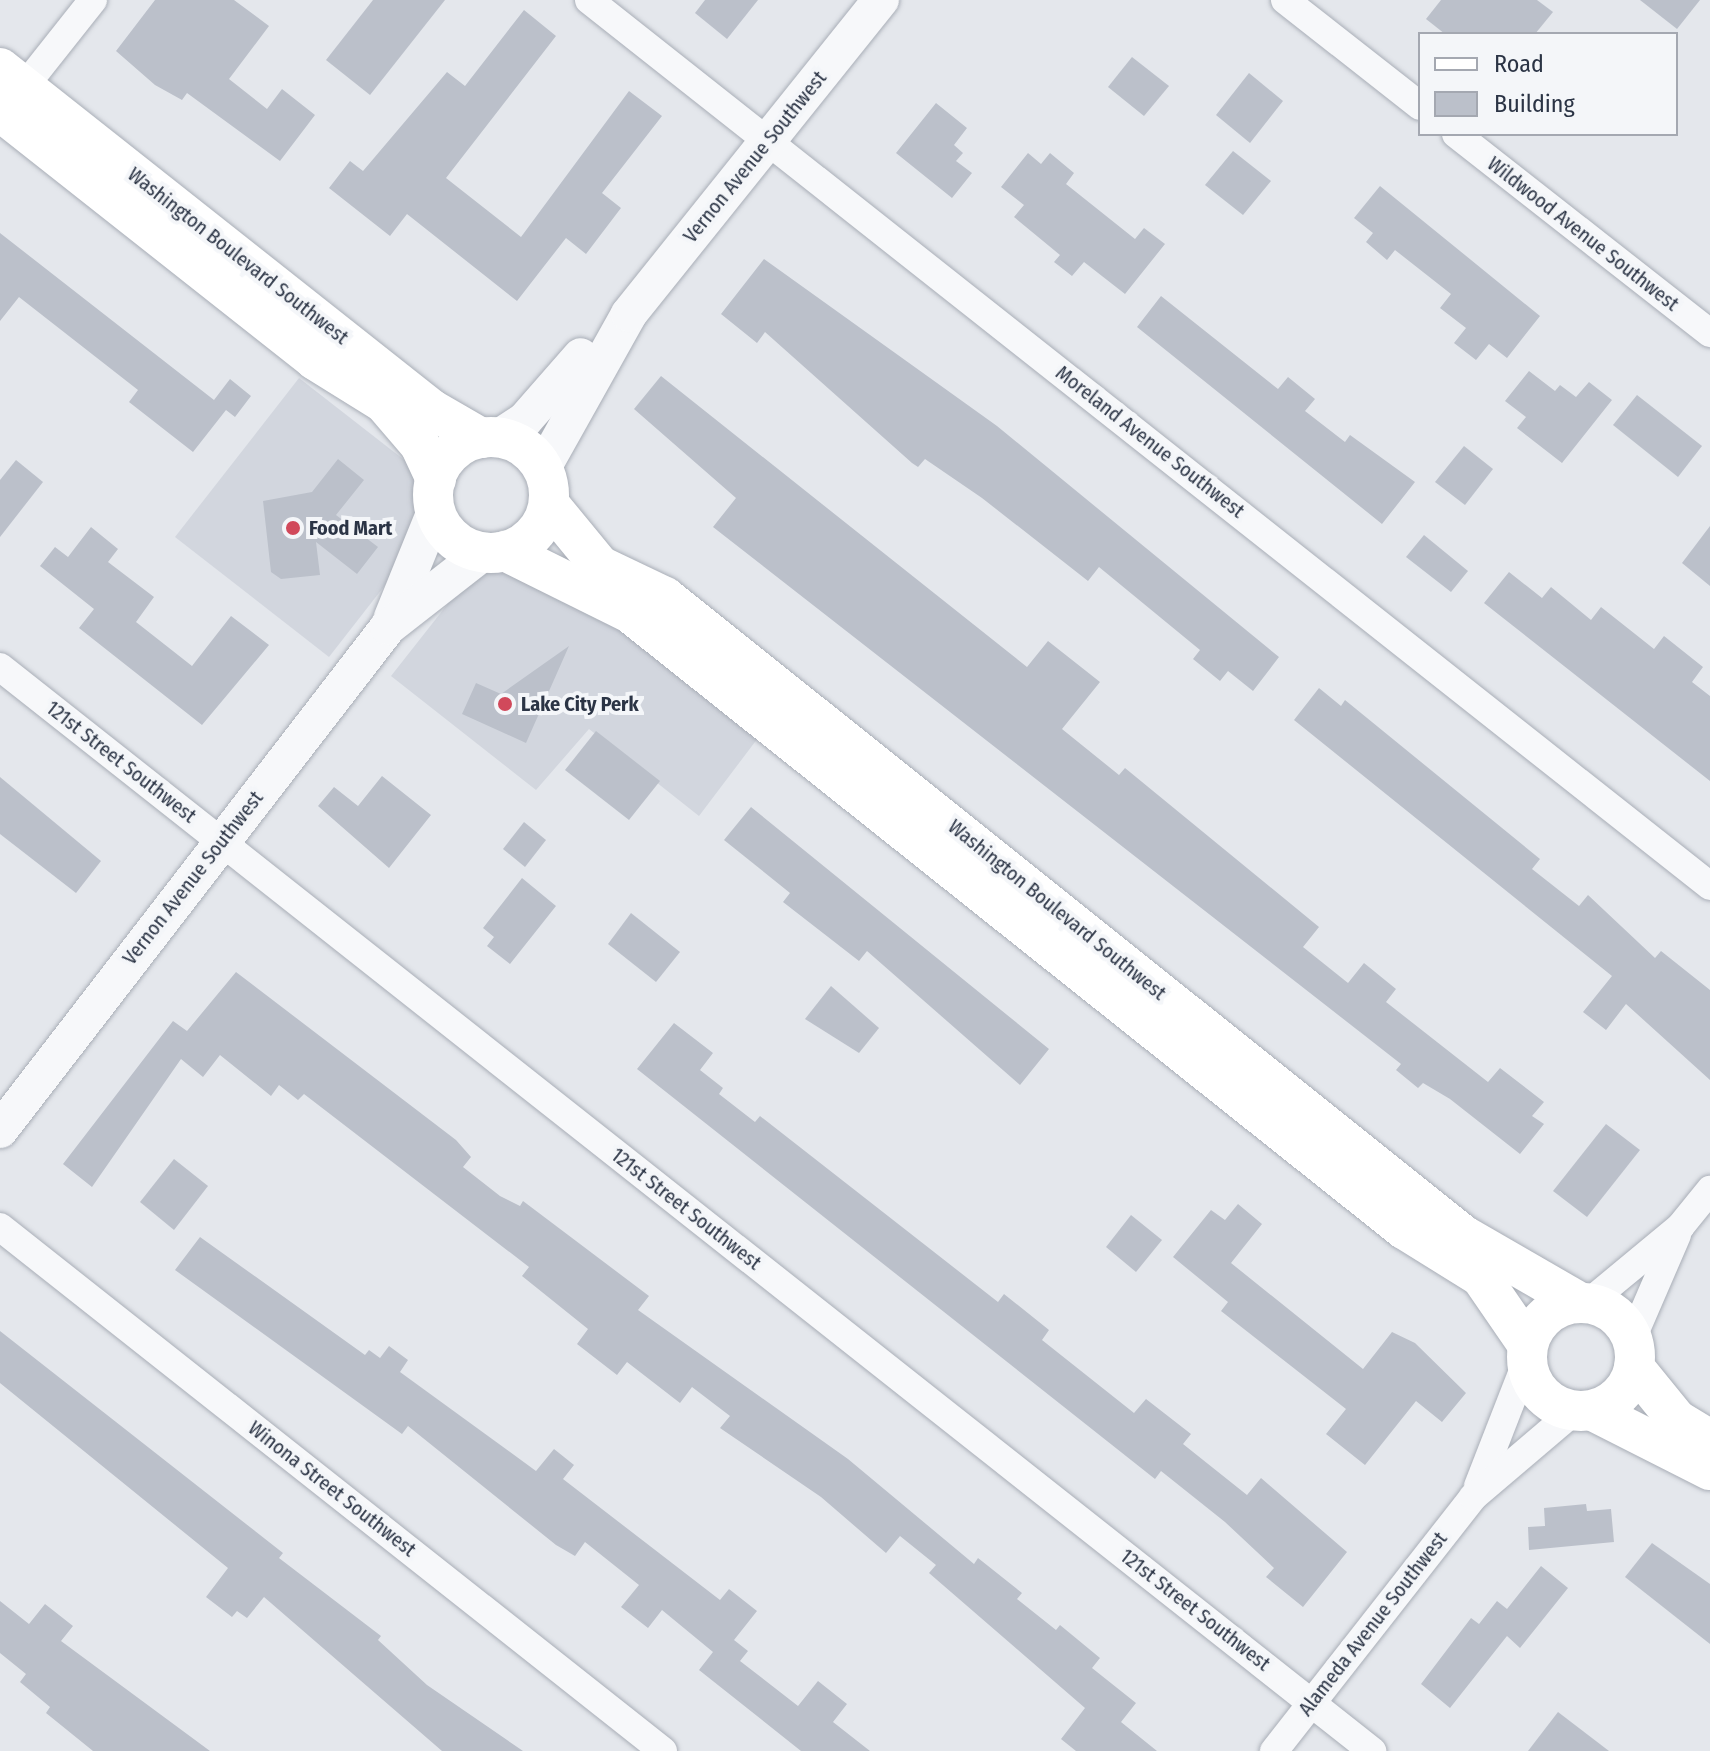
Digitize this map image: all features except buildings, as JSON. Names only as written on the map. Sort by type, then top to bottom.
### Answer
[{"type":"main road","name":"Washington Boulevard Southwest","points":[[8,88],[431,409],[490,438]]},
{"type":"main road","name":"Washington Boulevard Southwest","points":[[8,88],[315,360],[384,403],[420,445],[436,496]]},
{"type":"main road","points":[[490,438],[532,453],[546,486],[531,537],[494,551],[458,543],[436,496],[449,455],[490,438]]},
{"type":"main road","name":"Washington Boulevard Southwest","points":[[546,486],[600,566],[665,597],[1463,1235],[1583,1303]]},
{"type":"main road","name":"Washington Boulevard Southwest","points":[[494,551],[630,613],[1394,1222],[1481,1277],[1527,1353]]},
{"type":"main road","points":[[1710,1440],[1677,1420],[1633,1353],[1611,1312],[1583,1303],[1547,1314],[1527,1353],[1542,1396],[1584,1411],[1710,1470]]},
{"type":"main road","points":[[1584,1411],[1624,1391],[1633,1353]]},
{"type":"street","points":[[8,88],[93,0]]},
{"type":"street","name":"Moreland Avenue Southwest","points":[[589,0],[1710,886]]},
{"type":"street","name":"Vernon Avenue Southwest","points":[[546,486],[629,314],[881,0]]},
{"type":"street","points":[[1285,0],[1418,104]]},
{"type":"street","name":"Wildwood Avenue Southwest","points":[[1459,136],[1710,333]]},
{"type":"street","name":"Vernon Avenue Southwest","points":[[490,438],[550,395],[600,332],[629,314]]},
{"type":"street","name":"Vernon Avenue Southwest","points":[[388,627],[436,496]]},
{"type":"street","name":"Vernon Avenue Southwest","points":[[0,1130],[388,627],[494,551]]},
{"type":"street","name":"121st Street Southwest","points":[[0,667],[1372,1751]]},
{"type":"street","points":[[1583,1303],[1680,1227],[1710,1190]]},
{"type":"street","name":"Winona Street Southwest","points":[[0,1227],[663,1751]]},
{"type":"street","points":[[1633,1353],[1680,1227]]},
{"type":"street","name":"Alameda Avenue Southwest","points":[[1473,1497],[1527,1353]]},
{"type":"street","name":"Alameda Avenue Southwest","points":[[1274,1751],[1473,1497],[1584,1411]]},
{"type":"shaded area","points":[[299,378],[453,498],[329,657],[175,537]]},
{"type":"shaded area","points":[[487,554],[531,556],[761,734],[699,816],[589,729],[536,790],[391,676]]},
{"type":"place","name":"Food Mart","points":[[293,528]]},
{"type":"place","name":"Lake City Perk","points":[[505,704]]}]
